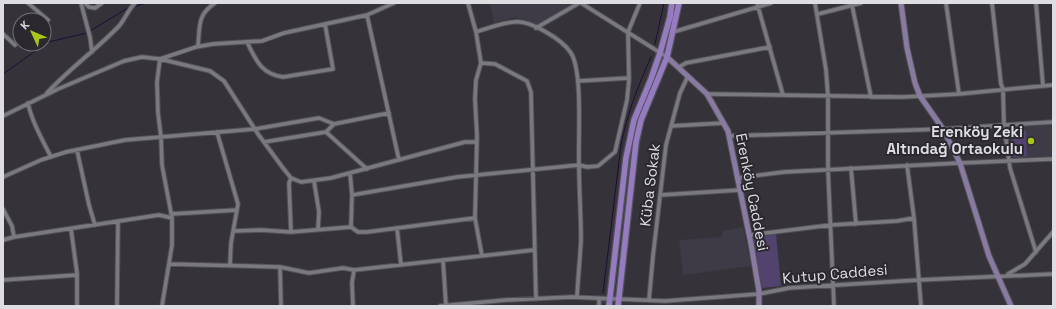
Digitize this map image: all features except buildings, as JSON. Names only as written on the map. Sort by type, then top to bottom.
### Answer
[{"type":"main road","points":[[609,306],[626,158],[632,127],[660,53],[670,17],[672,3]]},
{"type":"main road","points":[[618,306],[636,142],[641,120],[649,97],[667,57],[679,3]]},
{"type":"street","points":[[28,3],[39,12]]},
{"type":"street","points":[[83,3],[95,8],[102,3]]},
{"type":"street","points":[[83,3],[92,52]]},
{"type":"street","points":[[45,95],[62,77],[92,52],[120,24],[135,3]]},
{"type":"street","points":[[198,46],[200,20],[205,10],[215,3]]},
{"type":"street","points":[[160,59],[198,46],[262,41],[284,34],[367,15],[394,3]]},
{"type":"street","points":[[468,3],[476,32],[480,62],[476,80],[475,99],[477,142],[475,218],[482,256]]},
{"type":"street","points":[[536,28],[580,3],[667,57]]},
{"type":"street","points":[[352,195],[427,181],[476,175],[532,171],[578,165],[587,167],[598,166],[615,152],[627,100],[629,78],[628,32],[640,3]]},
{"type":"street","points":[[673,32],[758,5],[771,3]]},
{"type":"street","points":[[815,3],[826,70],[828,96],[828,170],[834,306]]},
{"type":"street","points":[[818,14],[861,3]]},
{"type":"street","points":[[901,3],[907,48],[915,83],[920,96],[943,129],[960,163],[989,256],[1011,306]]},
{"type":"street","points":[[946,3],[959,94]]},
{"type":"street","points":[[992,3],[1001,84],[1003,90],[1004,125],[1010,168],[1036,252]]},
{"type":"street","points":[[1036,3],[1043,86]]},
{"type":"street","points":[[758,5],[783,95]]},
{"type":"street","points":[[852,5],[871,96]]},
{"type":"street","points":[[367,15],[399,160]]},
{"type":"street","points":[[476,32],[497,25],[515,22],[536,28],[562,42],[571,53],[576,67],[578,81],[578,165],[581,240],[577,297]]},
{"type":"street","points":[[247,42],[258,63],[266,72],[275,76],[283,77],[333,69],[325,24]]},
{"type":"street","points":[[3,34],[12,42]]},
{"type":"street","points":[[678,67],[686,63],[770,47]]},
{"type":"street","points":[[3,116],[45,95],[124,61],[142,57],[160,59],[210,71],[224,81],[264,142],[291,178],[301,182],[314,181],[367,169],[465,142],[477,142]]},
{"type":"street","name":"Erenköy Caddesi","points":[[667,57],[707,94],[728,130],[749,235],[759,294],[759,306]]},
{"type":"street","points":[[160,59],[157,82],[158,113],[162,165],[172,216],[172,245],[162,306]]},
{"type":"street","points":[[480,62],[495,64],[527,81],[531,92],[536,299]]},
{"type":"street","name":"Küba Sokak","points":[[649,300],[666,145],[680,93],[688,76]]},
{"type":"street","points":[[578,81],[629,78]]},
{"type":"street","points":[[707,94],[920,96],[959,94],[1053,85]]},
{"type":"street","points":[[28,103],[35,125],[51,157]]},
{"type":"street","points":[[3,177],[51,157],[126,140],[256,129],[319,118],[334,124],[389,114]]},
{"type":"street","points":[[730,136],[943,129],[1053,122]]},
{"type":"street","points":[[671,126],[724,123]]},
{"type":"street","points":[[264,142],[326,132],[334,124]]},
{"type":"street","points":[[217,132],[238,204],[230,265]]},
{"type":"street","points":[[326,132],[367,169]]},
{"type":"street","points":[[77,150],[95,225]]},
{"type":"street","points":[[737,178],[784,172],[1053,159]]},
{"type":"street","points":[[907,165],[914,218],[921,306]]},
{"type":"street","points":[[851,168],[856,224]]},
{"type":"street","points":[[350,173],[352,195],[351,227]]},
{"type":"street","points":[[291,178],[289,183],[291,232]]},
{"type":"street","points":[[314,181],[319,212],[318,230]]},
{"type":"street","points":[[660,195],[740,190]]},
{"type":"street","points":[[3,209],[12,226],[14,237]]},
{"type":"street","points":[[3,240],[14,237],[159,215],[172,216],[237,210]]},
{"type":"street","points":[[234,231],[261,230],[291,232],[351,227],[358,232],[366,232],[475,218]]},
{"type":"street","points":[[749,235],[831,226],[897,221],[914,218]]},
{"type":"street","points":[[117,306],[118,221]]},
{"type":"street","points":[[398,228],[401,265]]},
{"type":"street","points":[[71,229],[77,275],[77,306]]},
{"type":"street","points":[[1005,276],[1024,264],[1053,232]]},
{"type":"street","points":[[169,264],[280,267],[309,273],[343,268],[354,270],[534,250]]},
{"type":"street","points":[[443,260],[446,306]]},
{"type":"street","points":[[280,267],[281,306]]},
{"type":"street","points":[[353,306],[352,283],[354,270]]},
{"type":"street","name":"Kutup Caddesi","points":[[440,306],[577,297],[665,301],[759,294],[789,288],[1053,274]]},
{"type":"street","points":[[3,280],[77,275]]},
{"type":"street","points":[[599,298],[599,306]]},
{"type":"street","points":[[517,300],[517,306]]},
{"type":"street","points":[[665,301],[665,306]]},
{"type":"shaded area","points":[[490,3],[573,3],[536,25],[516,17],[494,23]]},
{"type":"shaded area","name":"Erenköy Zeki Altındağ Ortaokulu","points":[[1053,124],[1053,156],[1012,158],[1008,127]]},
{"type":"shaded area","points":[[1012,130],[1026,130],[1027,156],[1013,157]]},
{"type":"shaded area","points":[[743,227],[751,266],[683,275],[679,240],[722,237],[723,231]]},
{"type":"shaded area","points":[[776,234],[781,286],[762,288],[753,238]]},
{"type":"waterway","points":[[133,7],[146,3]]},
{"type":"waterway","points":[[655,44],[664,3]]},
{"type":"waterway","points":[[90,31],[128,8]]},
{"type":"waterway","points":[[3,74],[48,42],[87,33]]},
{"type":"waterway","points":[[603,293],[621,145],[633,100],[651,57]]},
{"type":"place","name":"Erenköy Zeki Altındağ Ortaokulu","points":[[1031,141]]}]
